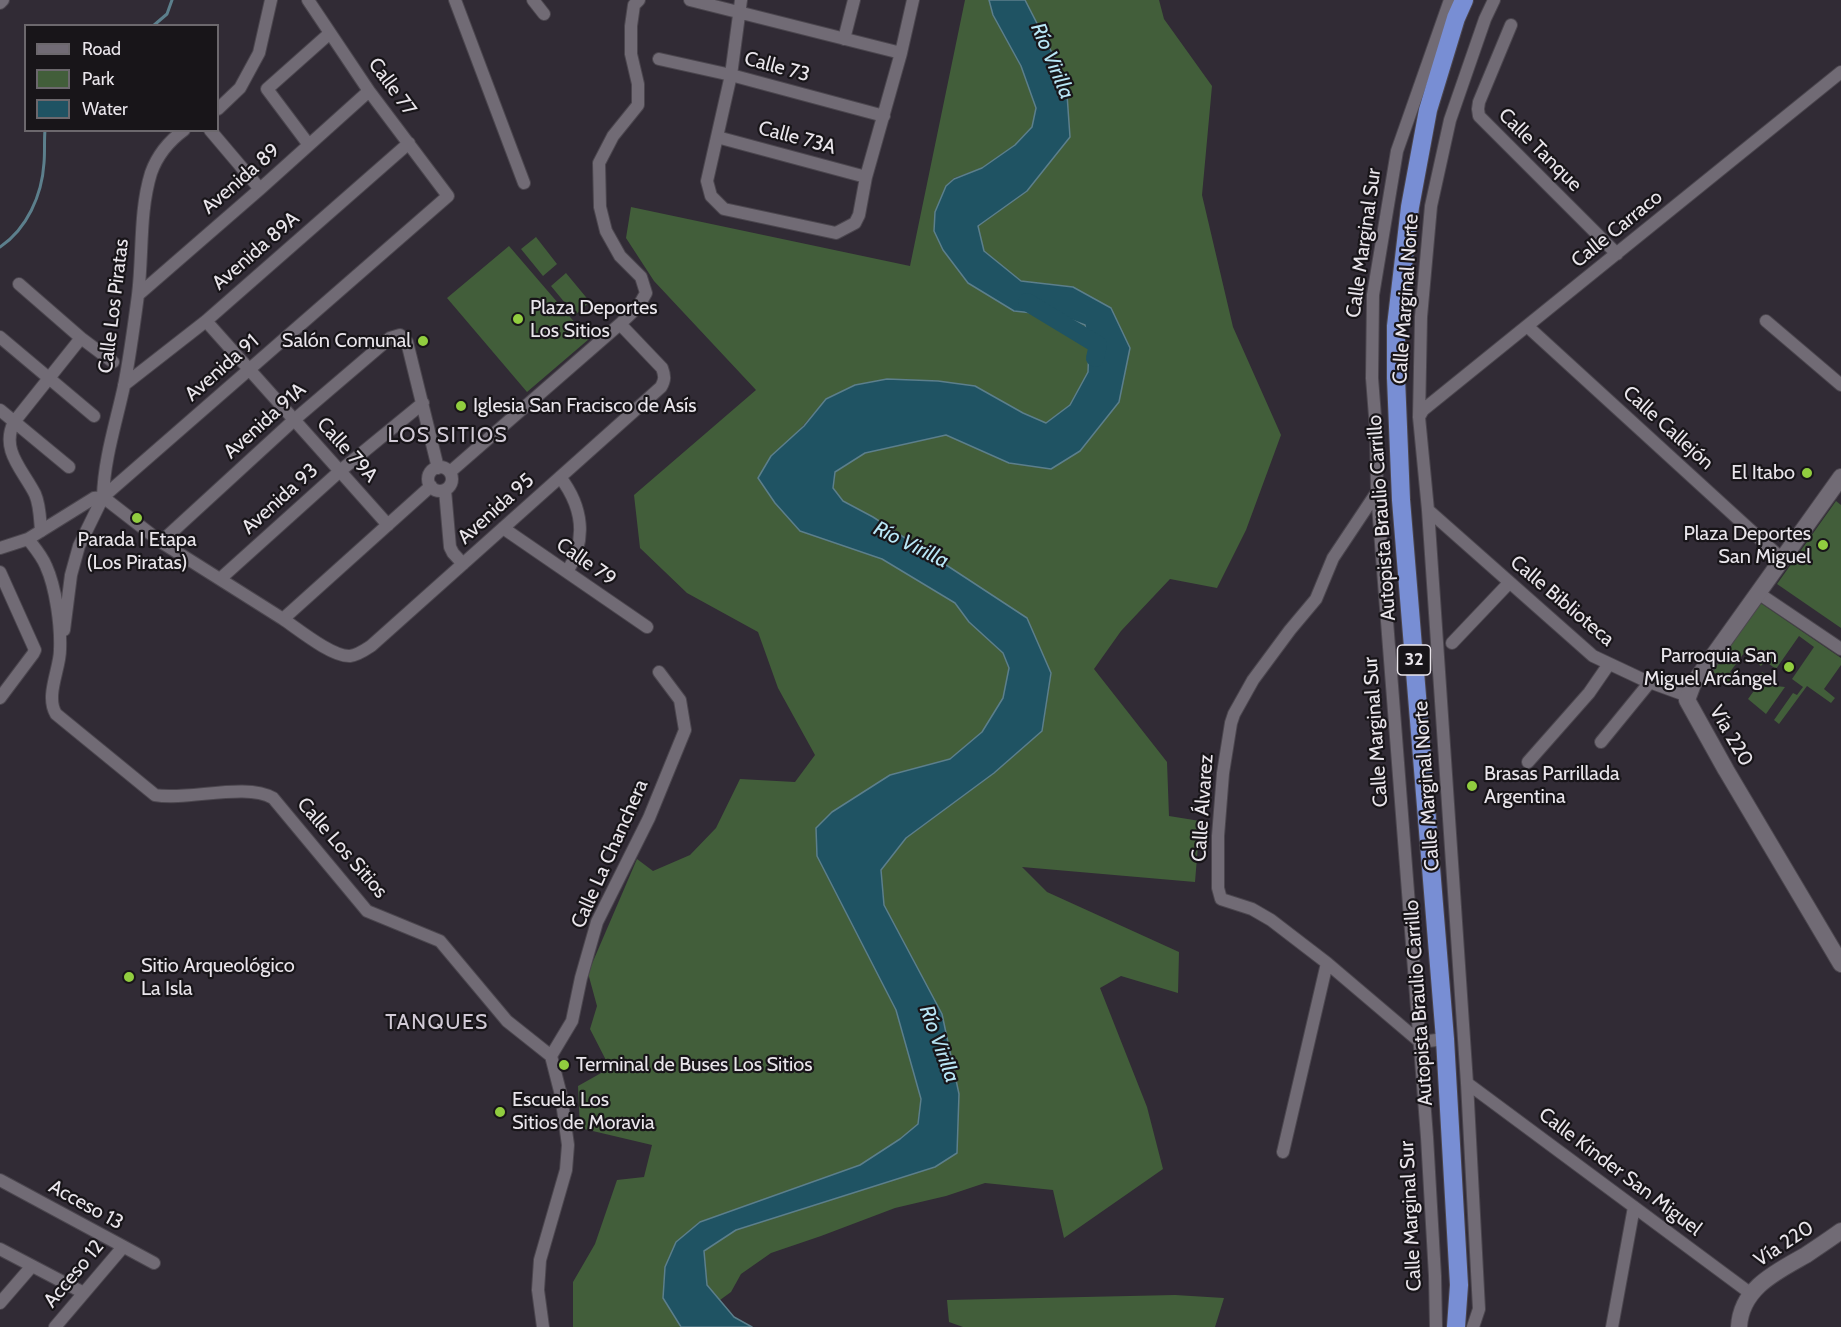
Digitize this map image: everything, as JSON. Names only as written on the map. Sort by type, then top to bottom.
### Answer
[{"type":"highway","name":"Autopista Braulio Carrillo","points":[[1456,1327],[1459,1285],[1445,1040],[1401,501],[1396,326],[1410,207],[1428,110],[1456,18],[1464,0]]},
{"type":"main road","name":"Vía 220","points":[[1841,477],[1693,684],[1688,696],[1690,705],[1721,761],[1841,964]]},
{"type":"main road","name":"Vía 220","points":[[1739,1327],[1742,1310],[1750,1293],[1766,1278],[1841,1231]]},
{"type":"street","points":[[0,3],[3,0]]},
{"type":"street","points":[[219,108],[240,88],[259,54],[271,0]]},
{"type":"street","name":"Calle 77","points":[[308,0],[369,91],[448,196]]},
{"type":"street","points":[[455,0],[524,183]]},
{"type":"street","points":[[533,0],[544,14]]},
{"type":"street","points":[[423,402],[444,470],[452,480],[445,490],[438,490],[431,486],[430,473],[444,470],[620,324],[638,307],[646,293],[641,277],[620,256],[606,231],[600,207],[599,163],[613,136],[638,105],[638,84],[631,54],[631,26],[634,4],[639,0]]},
{"type":"street","points":[[690,0],[740,6],[844,39],[902,53]]},
{"type":"street","points":[[844,39],[854,0]]},
{"type":"street","points":[[740,6],[731,75],[707,181],[711,196],[724,209],[836,233],[855,223],[859,215],[866,177],[902,53],[913,0]]},
{"type":"street","name":"Calle Marginal Sur","points":[[1436,1327],[1420,1042],[1377,492],[1372,378],[1373,295],[1396,151],[1450,0]]},
{"type":"street","name":"Calle Marginal Norte","points":[[1473,1327],[1479,1309],[1467,1083],[1428,510],[1419,417],[1421,317],[1431,206],[1450,120],[1485,19],[1494,0]]},
{"type":"street","name":"Calle Tanque","points":[[1511,25],[1479,102],[1479,116],[1617,254]]},
{"type":"street","points":[[309,145],[267,89],[330,33]]},
{"type":"street","name":"Calle 73","points":[[659,59],[731,75],[884,116]]},
{"type":"street","name":"Calle Carraco","points":[[1419,417],[1423,410],[1841,72]]},
{"type":"street","name":"Avenida 89","points":[[138,295],[369,91]]},
{"type":"street","name":"Calle Los Piratas","points":[[103,497],[103,473],[124,385],[138,295],[146,198],[152,172],[165,147],[182,132]]},
{"type":"street","points":[[212,132],[260,189]]},
{"type":"street","name":"Calle 73A","points":[[717,137],[866,177]]},
{"type":"street","name":"Avenida 89A","points":[[124,385],[206,321],[409,143]]},
{"type":"street","name":"Avenida 91","points":[[103,497],[448,196]]},
{"type":"street","points":[[19,284],[81,338],[113,362]]},
{"type":"street","name":"Calle 79A","points":[[206,321],[388,525]]},
{"type":"street","points":[[1766,321],[1841,385]]},
{"type":"street","name":"Avenida 95","points":[[283,619],[333,652],[343,656],[352,656],[371,646],[656,393],[664,381],[662,368],[620,324]]},
{"type":"street","name":"Calle Callejón","points":[[1527,326],[1782,559]]},
{"type":"street","name":"Avenida 91A","points":[[161,542],[294,420],[390,338],[400,335],[406,342],[423,402]]},
{"type":"street","points":[[0,337],[94,416]]},
{"type":"street","points":[[41,531],[38,501],[15,464],[8,446],[9,429],[47,378],[81,338]]},
{"type":"street","name":"Avenida 93","points":[[220,579],[340,471],[423,402]]},
{"type":"street","points":[[0,410],[69,467]]},
{"type":"street","points":[[1376,429],[1398,430]]},
{"type":"street","points":[[560,477],[575,500],[579,522],[578,550],[567,572]]},
{"type":"street","points":[[0,548],[28,539],[94,498],[103,497],[161,542],[283,619],[431,486]]},
{"type":"street","points":[[445,490],[450,547],[463,564]]},
{"type":"street","name":"Calle Álvarez","points":[[1377,492],[1333,558],[1316,599],[1262,668],[1239,703],[1230,723],[1218,836],[1218,888],[1221,899],[1252,909],[1271,920],[1327,963],[1420,1042]]},
{"type":"street","points":[[61,651],[71,575],[80,546],[103,497]]},
{"type":"street","name":"Calle Biblioteca","points":[[1428,510],[1586,650],[1609,664],[1688,696]]},
{"type":"street","name":"Calle 79","points":[[504,528],[647,627]]},
{"type":"street","name":"Calle Los Sitios","points":[[28,539],[46,566],[56,597],[61,651],[52,696],[54,711],[142,786],[158,796],[237,792],[267,794],[273,798],[367,911],[440,941],[507,1021],[551,1056]]},
{"type":"street","points":[[0,572],[35,650],[0,698]]},
{"type":"street","points":[[1452,644],[1509,582]]},
{"type":"street","points":[[1758,593],[1841,649]]},
{"type":"street","points":[[1528,762],[1589,693],[1609,664]]},
{"type":"street","name":"Calle La Chanchera","points":[[551,1056],[573,1021],[581,978],[597,922],[649,818],[685,730],[680,700],[659,672]]},
{"type":"street","points":[[1601,742],[1650,682]]},
{"type":"street","points":[[1283,1152],[1327,963]]},
{"type":"street","points":[[1420,1042],[1445,1040]]},
{"type":"street","points":[[543,1327],[538,1290],[540,1260],[566,1170],[568,1145],[561,1095],[551,1056]]},
{"type":"street","name":"Calle Kinder San Miguel","points":[[1467,1083],[1750,1293]]},
{"type":"street","name":"Acceso 13","points":[[0,1180],[154,1263]]},
{"type":"street","points":[[1612,1327],[1634,1207]]},
{"type":"street","name":"Acceso 12","points":[[55,1327],[123,1247]]},
{"type":"street","points":[[0,1249],[84,1293]]},
{"type":"street","points":[[0,1303],[32,1266]]},
{"type":"green space","points":[[965,0],[989,0],[993,15],[1021,66],[1036,108],[1032,127],[1015,145],[982,168],[954,178],[946,186],[935,212],[943,250],[968,283],[1014,311],[1061,316],[1085,325],[1089,346],[1088,372],[1070,405],[1046,423],[938,381],[887,379],[855,385],[826,399],[758,478],[775,503],[800,531],[882,559],[955,603],[969,622],[1003,653],[1009,669],[1003,698],[982,732],[950,759],[890,775],[817,856],[896,1010],[921,1099],[918,1124],[900,1139],[860,1165],[700,1222],[676,1242],[665,1267],[663,1298],[681,1327],[573,1327],[573,1282],[595,1244],[617,1180],[644,1177],[652,1145],[580,1128],[578,1086],[610,1068],[590,1029],[597,1006],[588,973],[637,859],[653,871],[690,855],[716,828],[740,779],[795,782],[815,755],[778,688],[758,632],[687,593],[640,548],[634,495],[756,390],[654,281],[626,238],[631,207],[910,266]]},
{"type":"green space","points":[[1025,0],[1159,0],[1164,19],[1212,86],[1202,195],[1233,327],[1281,435],[1246,530],[1217,588],[1170,579],[1121,631],[1094,669],[1167,762],[1169,816],[1200,821],[1195,882],[1022,867],[1047,892],[1179,952],[1178,993],[1121,976],[1100,988],[1147,1107],[1163,1169],[1064,1238],[1053,1190],[985,1183],[946,1196],[895,1208],[771,1253],[741,1274],[731,1292],[720,1300],[707,1285],[704,1251],[736,1230],[935,1167],[957,1153],[942,1014],[884,905],[881,870],[906,838],[994,773],[1042,731],[1051,673],[873,517],[843,501],[833,488],[835,472],[865,453],[946,435],[1009,463],[1119,402],[1073,287],[1021,281],[984,251],[978,226],[1027,191],[1066,80]]},
{"type":"green space","points":[[536,237],[557,264],[543,276],[521,249]]},
{"type":"green space","name":"Plaza Deportes Los Sitios","points":[[509,246],[589,339],[527,392],[447,298]]},
{"type":"green space","points":[[566,273],[590,302],[575,315],[551,286]]},
{"type":"green space","name":"Plaza Deportes San Miguel","points":[[1836,501],[1841,505],[1841,628],[1777,584]]},
{"type":"green space","points":[[1759,602],[1841,658],[1841,665],[1824,689],[1835,698],[1831,703],[1807,686],[1779,724],[1774,720],[1793,693],[1797,695],[1803,687],[1792,679],[1814,647],[1799,636],[1776,669],[1765,661],[1761,666],[1744,653],[1730,672],[1737,678],[1731,685],[1709,669]]},
{"type":"green space","points":[[1762,672],[1772,678],[1776,686],[1785,687],[1766,714],[1748,699],[1761,681],[1758,678]]},
{"type":"green space","points":[[1175,1295],[1224,1298],[1215,1327],[963,1327],[949,1322],[947,1300]]},
{"type":"water","points":[[989,0],[1025,0],[1066,80],[1070,137],[1027,191],[978,226],[984,251],[1021,281],[1073,287],[1111,308],[1130,348],[1119,402],[1080,451],[1051,469],[1009,463],[946,435],[865,453],[835,472],[833,488],[843,501],[873,517],[1027,618],[1051,673],[1042,731],[994,773],[906,838],[881,870],[884,905],[942,1014],[959,1094],[957,1153],[935,1167],[736,1230],[704,1251],[707,1285],[734,1317],[752,1327],[681,1327],[663,1298],[665,1267],[676,1242],[700,1222],[860,1165],[900,1139],[918,1124],[921,1099],[896,1010],[817,856],[816,828],[832,812],[890,775],[950,759],[982,732],[1003,698],[1009,668],[1003,653],[969,622],[955,603],[882,559],[800,531],[775,503],[758,478],[771,456],[804,426],[826,399],[855,385],[887,379],[938,381],[975,386],[1046,423],[1070,405],[1088,372],[1089,346],[1085,325],[1061,316],[1014,311],[968,283],[943,250],[934,231],[935,212],[946,186],[954,179],[982,168],[1015,145],[1032,127],[1036,108],[1021,66],[993,15]]},
{"type":"waterway","points":[[155,24],[167,14],[172,0]]},
{"type":"waterway","points":[[0,247],[18,231],[36,199],[43,175],[45,132]]},
{"type":"waterway","name":"Río Virilla","points":[[1027,302],[1098,345],[1095,358]]},
{"type":"place","name":"Plaza Deportes Los Sitios","points":[[518,319]]},
{"type":"place","name":"Salón Comunal","points":[[423,341]]},
{"type":"place","name":"Iglesia San Fracisco de Asís","points":[[461,406]]},
{"type":"place","name":"El Itabo","points":[[1807,473]]},
{"type":"place","name":"Parada I Etapa (Los Piratas)","points":[[137,518]]},
{"type":"place","name":"Plaza Deportes San Miguel","points":[[1823,545]]},
{"type":"place","name":"Parroquia San Miguel Arcángel","points":[[1789,667]]},
{"type":"place","name":"Brasas Parrillada Argentina","points":[[1472,786]]},
{"type":"place","name":"Sitio Arqueológico La Isla","points":[[129,977]]},
{"type":"place","name":"Terminal de Buses Los Sitios","points":[[564,1065]]},
{"type":"place","name":"Escuela Los Sitios de Moravia","points":[[500,1112]]},
{"type":"district","name":"LOS SITIOS","points":[[448,436]]},
{"type":"district","name":"TANQUES","points":[[437,1023]]}]
